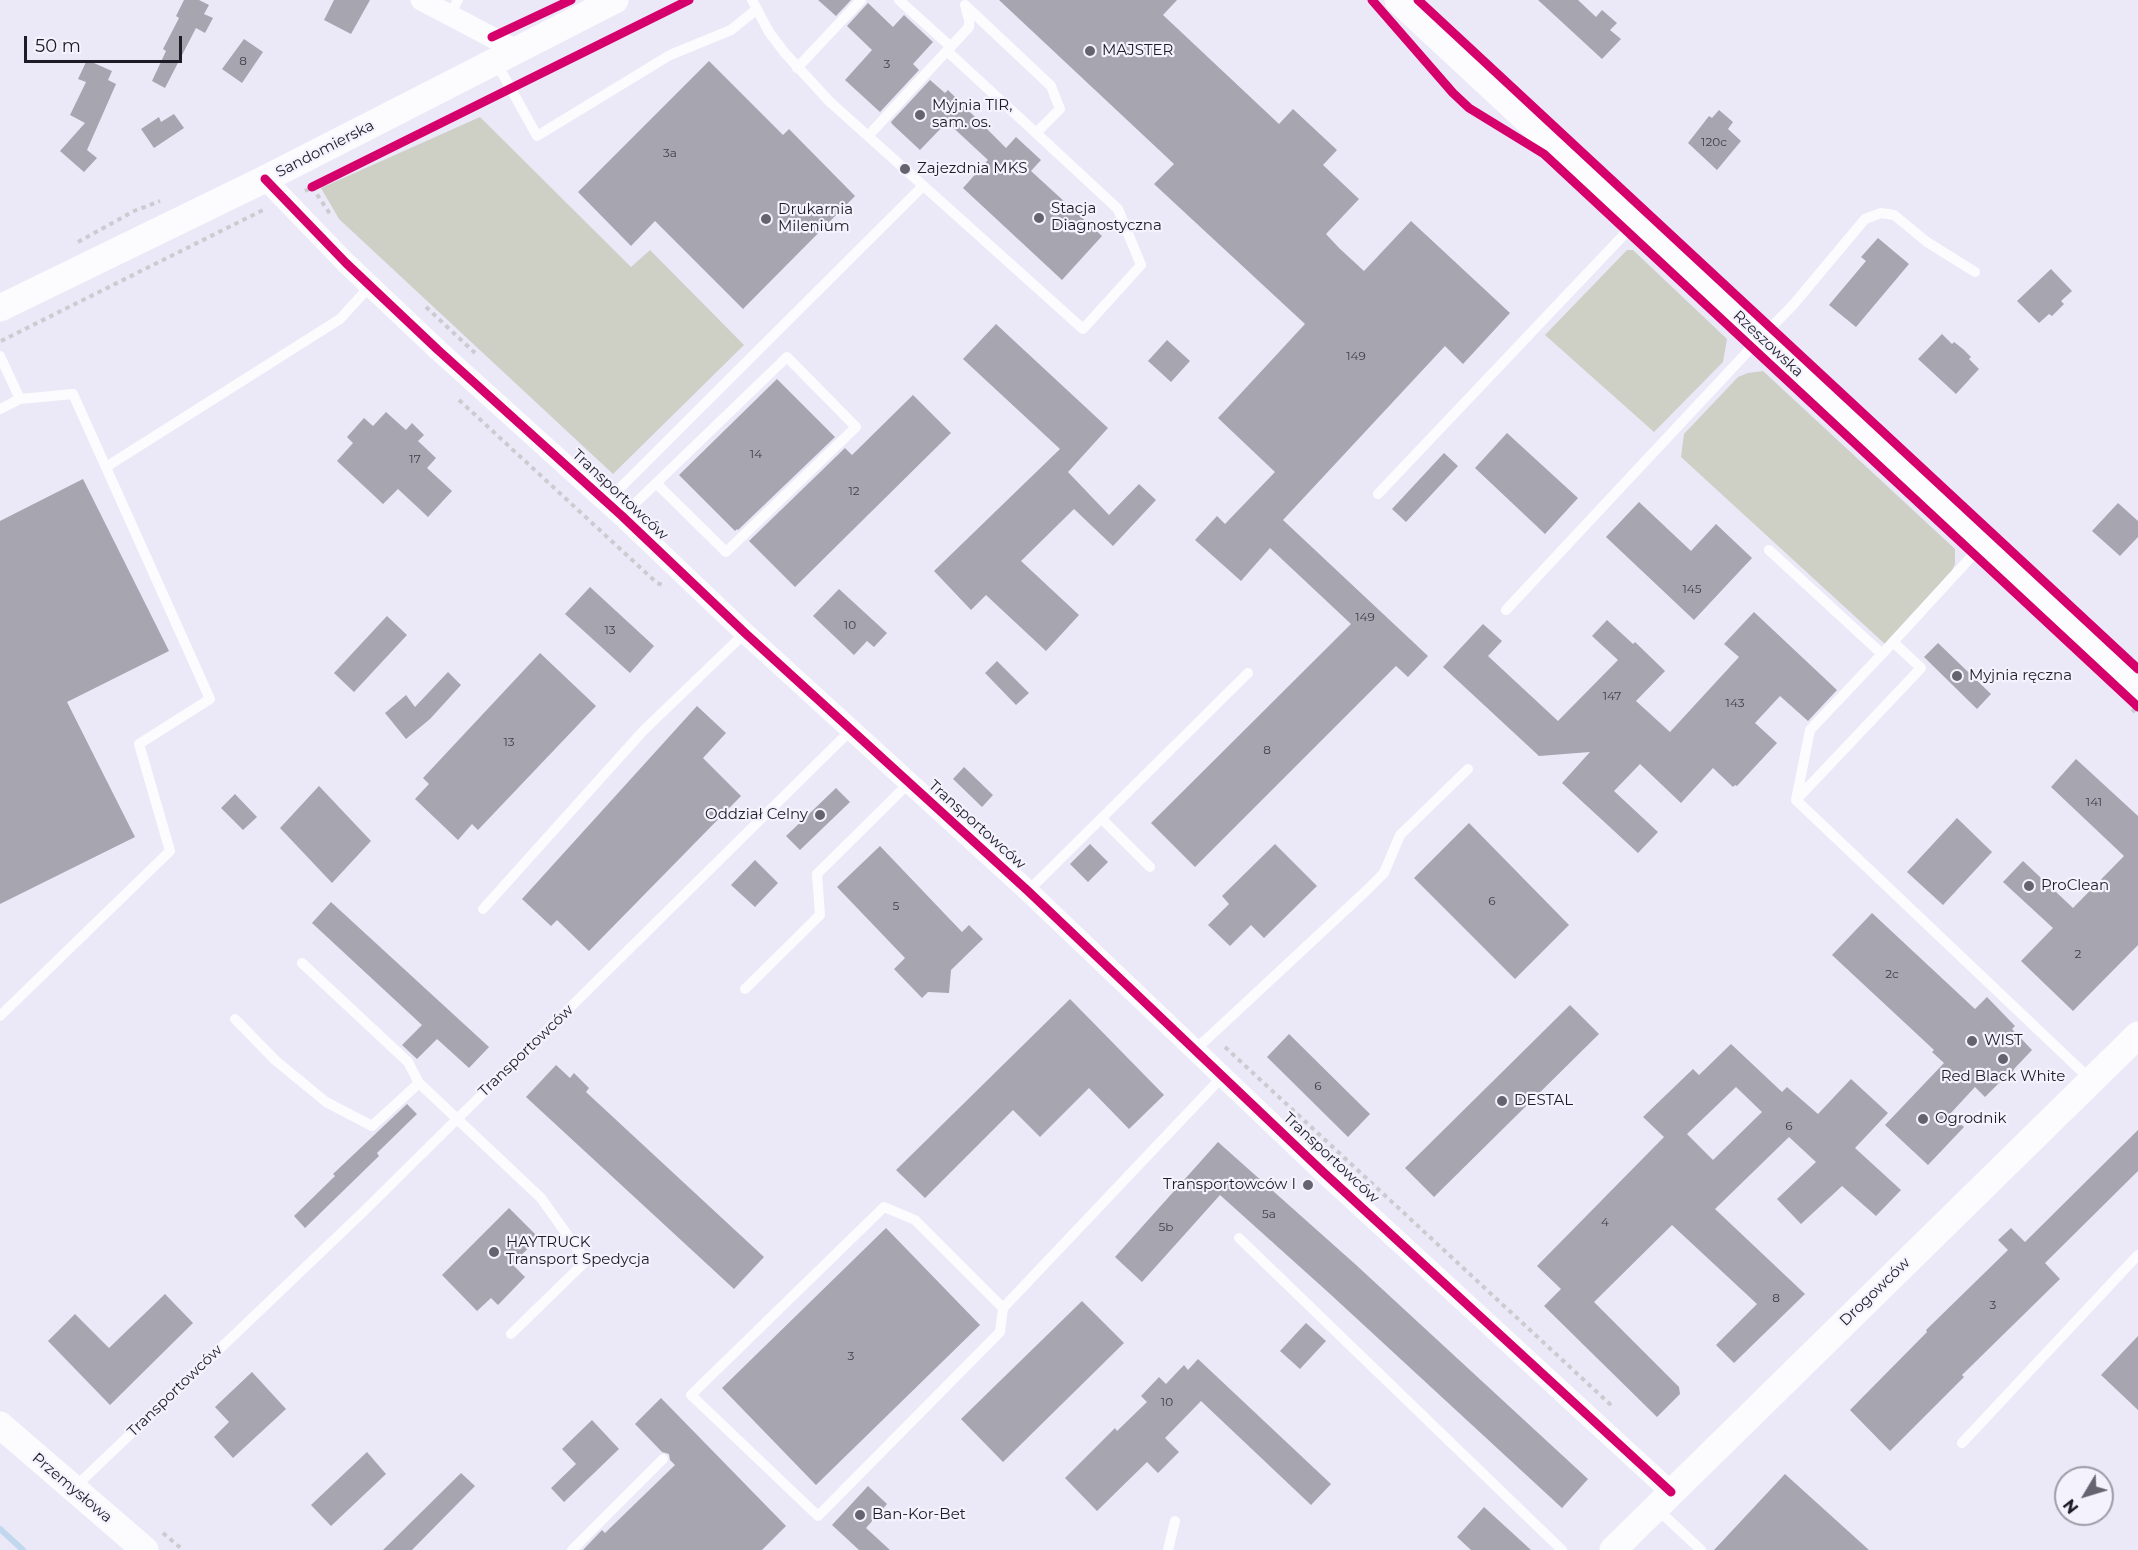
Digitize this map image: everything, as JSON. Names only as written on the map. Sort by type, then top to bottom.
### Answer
[{"type":"street","points":[[421,0],[454,8],[507,56]]},
{"type":"street","name":"Sandomierska","points":[[0,308],[265,179],[615,0]]},
{"type":"street","name":"Rzeszowska","points":[[1398,0],[1983,544],[2136,699]]},
{"type":"street","name":"Transportowców","points":[[265,179],[370,286],[479,388],[614,509],[745,633],[1028,891],[1663,1500]]},
{"type":"street","name":"Drogowców","points":[[1613,1550],[2091,1081],[2137,1039]]},
{"type":"street","name":"Przemysłowa","points":[[0,1425],[145,1550]]},
{"type":"lane","points":[[797,68],[861,0]]},
{"type":"lane","points":[[507,56],[537,136],[670,55],[731,30],[755,5],[769,32],[797,68],[830,102],[1083,329],[1141,265],[1119,209],[1036,133],[899,0]]},
{"type":"lane","points":[[868,136],[969,27],[963,3]]},
{"type":"lane","points":[[963,3],[1051,86],[1060,108],[1036,133]]},
{"type":"lane","points":[[614,509],[923,186]]},
{"type":"lane","points":[[1506,610],[1793,305],[1865,219],[1881,213],[1894,215],[1928,242],[1975,272]]},
{"type":"lane","points":[[1378,494],[1636,221]]},
{"type":"lane","points":[[106,467],[340,319],[370,286]]},
{"type":"lane","points":[[0,356],[20,399]]},
{"type":"lane","points":[[614,509],[656,483],[787,357],[856,427],[726,552],[656,483]]},
{"type":"lane","points":[[0,409],[20,399],[74,394],[210,699],[139,744],[170,851],[0,1016]]},
{"type":"lane","points":[[1796,800],[1810,730],[1983,544]]},
{"type":"lane","points":[[1769,550],[1882,654]]},
{"type":"lane","points":[[483,909],[643,731],[745,633]]},
{"type":"lane","points":[[1796,800],[1921,668],[1893,642]]},
{"type":"lane","points":[[1028,891],[1248,673]]},
{"type":"lane","name":"Transportowców","points":[[73,1488],[354,1221],[851,730]]},
{"type":"lane","points":[[1194,1050],[1384,873],[1400,835],[1468,770]]},
{"type":"lane","points":[[745,989],[820,915],[818,874],[909,783]]},
{"type":"lane","points":[[1796,800],[2091,1081]]},
{"type":"lane","points":[[1102,819],[1150,867]]},
{"type":"lane","points":[[302,963],[408,1062],[419,1083],[542,1198],[586,1262],[511,1334]]},
{"type":"lane","points":[[234,1019],[275,1060],[326,1102],[372,1126],[419,1083]]},
{"type":"lane","points":[[1003,1308],[915,1220],[884,1207],[691,1395],[818,1516],[1000,1332],[1003,1308],[1222,1077]]},
{"type":"lane","points":[[1239,1238],[1562,1550]]},
{"type":"lane","points":[[1962,1443],[2138,1255]]},
{"type":"lane","points":[[572,1550],[663,1459]]},
{"type":"lane","points":[[1663,1500],[1701,1550]]},
{"type":"lane","points":[[1168,1550],[1175,1521]]},
{"type":"path","points":[[0,341],[266,209]]},
{"type":"shaded area","points":[[480,117],[631,267],[650,250],[744,345],[613,474],[339,219],[321,188]]},
{"type":"shaded area","points":[[1627,250],[1633,250],[1727,339],[1723,362],[1654,432],[1545,335]]},
{"type":"shaded area","points":[[1763,371],[1955,549],[1955,564],[1950,575],[1885,644],[1681,457],[1684,434],[1738,377]]},
{"type":"building","points":[[184,0],[199,0],[209,5],[204,14],[213,18],[205,33],[196,28],[165,88],[152,81],[166,51],[163,49],[179,18],[176,16]]},
{"type":"building","points":[[334,0],[370,0],[351,34],[324,20]]},
{"type":"building","points":[[818,0],[851,0],[836,16]]},
{"type":"building","points":[[999,0],[1177,0],[1163,15],[1279,124],[1293,109],[1337,150],[1323,165],[1359,199],[1326,234],[1339,248],[1364,271],[1411,221],[1510,313],[1463,364],[1445,346],[1283,520],[1428,656],[1408,677],[1396,666],[1195,867],[1151,823],[1351,624],[1270,548],[1241,581],[1195,540],[1217,516],[1225,524],[1275,472],[1218,418],[1305,324],[1154,184],[1174,164]]},
{"type":"building","points":[[1538,0],[1578,0],[1596,17],[1602,10],[1617,23],[1610,30],[1621,39],[1602,59]]},
{"type":"building","points":[[868,3],[893,27],[904,15],[933,42],[913,64],[919,70],[880,112],[845,80],[872,50],[847,26]]},
{"type":"building","points":[[244,39],[263,52],[242,83],[222,69]]},
{"type":"building","points":[[87,60],[112,71],[108,80],[116,84],[87,150],[97,158],[84,172],[60,151],[85,123],[70,115],[86,82],[78,79]]},
{"type":"building","points":[[709,61],[783,135],[789,129],[855,196],[743,309],[655,221],[631,246],[578,192]]},
{"type":"building","name":"Stacja Diagnostyczna","points":[[930,80],[945,93],[948,90],[1006,148],[1016,137],[1041,160],[1031,171],[1102,236],[1062,280],[963,188],[988,160],[947,122],[920,150],[892,124],[891,122]]},
{"type":"building","points":[[1719,110],[1733,122],[1728,129],[1741,141],[1717,170],[1688,143],[1709,116],[1712,118]]},
{"type":"building","points":[[174,114],[184,128],[154,148],[141,129],[159,117],[161,122]]},
{"type":"building","points":[[1878,238],[1909,264],[1856,327],[1829,305],[1866,261],[1861,257]]},
{"type":"building","points":[[2051,269],[2072,291],[2061,301],[2064,304],[2052,316],[2049,314],[2039,323],[2017,301]]},
{"type":"building","points":[[996,324],[1108,428],[1068,472],[1109,515],[1139,484],[1156,500],[1113,546],[1074,509],[1021,561],[1079,615],[1046,651],[986,595],[971,610],[934,571],[1060,449],[963,359]]},
{"type":"building","points":[[1942,334],[1952,344],[1954,342],[1963,349],[1979,369],[1956,394],[1918,359]]},
{"type":"building","points":[[1167,340],[1190,361],[1171,382],[1148,361]]},
{"type":"building","points":[[777,379],[835,437],[735,531],[679,475]]},
{"type":"building","points":[[913,395],[951,433],[795,587],[749,541],[845,448],[852,455]]},
{"type":"building","points":[[386,412],[406,430],[412,423],[424,435],[418,441],[436,458],[427,468],[452,491],[428,517],[398,489],[383,504],[337,461],[353,443],[347,437],[364,418],[373,426]]},
{"type":"building","points":[[1507,433],[1578,498],[1545,534],[1475,468]]},
{"type":"building","points":[[1444,453],[1458,466],[1406,522],[1392,509]]},
{"type":"building","points":[[83,479],[169,651],[67,702],[135,837],[0,904],[0,521]]},
{"type":"building","points":[[1639,502],[1691,551],[1716,524],[1752,558],[1694,620],[1606,537]]},
{"type":"building","points":[[2118,503],[2138,521],[2138,537],[2120,556],[2092,531]]},
{"type":"building","points":[[590,587],[654,646],[630,673],[565,614]]},
{"type":"building","points":[[839,589],[887,633],[874,647],[867,641],[854,655],[813,616]]},
{"type":"building","points":[[1754,612],[1837,690],[1808,721],[1780,696],[1755,723],[1777,743],[1737,786],[1733,787],[1713,768],[1681,803],[1640,764],[1614,791],[1658,832],[1638,853],[1562,783],[1590,752],[1539,756],[1443,667],[1483,624],[1502,641],[1488,656],[1558,721],[1618,660],[1592,636],[1607,620],[1633,644],[1635,642],[1665,671],[1636,701],[1670,732],[1739,657],[1724,644]]},
{"type":"building","points":[[387,616],[407,635],[354,692],[334,673]]},
{"type":"building","name":"Myjnia ręczna","points":[[1938,643],[1991,694],[1977,709],[1924,657]]},
{"type":"building","points":[[540,653],[596,706],[478,830],[472,824],[458,840],[415,799],[429,784],[423,778]]},
{"type":"building","points":[[997,661],[1029,693],[1016,705],[985,673]]},
{"type":"building","points":[[448,672],[461,685],[430,719],[406,739],[385,713],[406,695],[415,707]]},
{"type":"building","points":[[697,706],[726,733],[703,758],[741,796],[589,951],[557,920],[551,926],[522,899]]},
{"type":"building","points":[[2076,759],[2138,816],[2138,945],[2073,1011],[2021,961],[2053,928],[2003,882],[2023,861],[2073,908],[2124,856],[2051,787]]},
{"type":"building","points":[[964,767],[993,795],[982,807],[953,779]]},
{"type":"building","points":[[319,786],[371,841],[332,883],[280,828]]},
{"type":"building","points":[[836,788],[850,802],[800,850],[786,836]]},
{"type":"building","points":[[235,794],[257,817],[243,830],[221,808]]},
{"type":"building","points":[[1957,818],[1992,852],[1943,905],[1907,872]]},
{"type":"building","points":[[1469,823],[1569,925],[1515,979],[1414,878]]},
{"type":"building","points":[[1090,844],[1108,862],[1088,882],[1070,864]]},
{"type":"building","points":[[1275,844],[1317,886],[1264,938],[1251,925],[1230,946],[1208,925],[1229,904],[1222,896]]},
{"type":"building","points":[[880,846],[962,932],[969,925],[983,939],[951,970],[949,993],[928,992],[922,998],[894,969],[905,958],[837,887]]},
{"type":"building","points":[[755,860],[778,883],[755,907],[731,885]]},
{"type":"building","points":[[331,902],[489,1047],[469,1068],[437,1039],[417,1059],[402,1045],[422,1025],[312,923]]},
{"type":"building","points":[[1872,913],[1975,1009],[1987,997],[2015,1026],[2012,1029],[2032,1050],[2014,1069],[2012,1075],[2006,1076],[1985,1097],[1975,1087],[1950,1114],[1964,1127],[1928,1165],[1885,1125],[1944,1063],[1932,1052],[1934,1050],[1832,955]]},
{"type":"building","points":[[1070,999],[1164,1095],[1129,1129],[1089,1088],[1040,1137],[1013,1110],[925,1198],[896,1170]]},
{"type":"building","name":"DESTAL","points":[[1570,1005],[1599,1034],[1434,1197],[1405,1168]]},
{"type":"building","points":[[1289,1034],[1370,1114],[1348,1137],[1267,1057]]},
{"type":"building","points":[[1731,1044],[1782,1092],[1787,1087],[1818,1114],[1851,1079],[1888,1113],[1855,1148],[1901,1190],[1876,1216],[1842,1186],[1801,1224],[1777,1199],[1816,1162],[1789,1137],[1715,1209],[1805,1294],[1734,1363],[1716,1345],[1757,1304],[1672,1225],[1594,1302],[1679,1387],[1680,1394],[1657,1417],[1544,1306],[1561,1289],[1537,1266],[1664,1137],[1643,1117],[1693,1069],[1699,1075]],"holes":[[[1736,1087],[1762,1112],[1713,1160],[1687,1134]]]},
{"type":"building","points":[[556,1065],[570,1078],[574,1073],[589,1088],[586,1092],[764,1257],[734,1289],[526,1097]]},
{"type":"building","points":[[407,1104],[417,1114],[377,1153],[379,1156],[305,1228],[294,1216],[335,1176],[333,1174]]},
{"type":"building","points":[[2138,1130],[2138,1171],[2045,1263],[2060,1279],[1962,1375],[1964,1377],[1890,1451],[1850,1410],[1927,1332],[1926,1330],[2008,1250],[1998,1240],[2011,1228],[2025,1242]]},
{"type":"building","points":[[1218,1142],[1355,1264],[1588,1479],[1562,1508],[1220,1195],[1142,1282],[1115,1257]]},
{"type":"building","name":"HAYTRUCK Transport Spedycja","points":[[509,1208],[539,1238],[512,1264],[525,1277],[498,1305],[491,1298],[477,1311],[442,1275]]},
{"type":"building","points":[[886,1228],[980,1325],[816,1485],[722,1388]]},
{"type":"building","points":[[165,1294],[193,1323],[110,1405],[48,1341],[75,1314],[109,1348]]},
{"type":"building","points":[[1082,1301],[1124,1343],[1003,1462],[961,1419]]},
{"type":"building","points":[[1306,1323],[1326,1341],[1300,1369],[1280,1351]]},
{"type":"building","points":[[2138,1336],[2138,1410],[2101,1375]]},
{"type":"building","points":[[1198,1359],[1331,1484],[1311,1505],[1201,1401],[1165,1438],[1179,1452],[1158,1473],[1147,1462],[1097,1511],[1065,1478],[1115,1428],[1117,1431],[1147,1402],[1141,1396],[1159,1377],[1166,1384],[1184,1365],[1188,1370]]},
{"type":"building","points":[[252,1372],[286,1409],[233,1458],[214,1437],[229,1422],[215,1407]]},
{"type":"building","points":[[661,1398],[786,1526],[762,1550],[583,1550],[602,1530],[605,1533],[675,1465],[670,1460],[669,1454],[662,1452],[635,1424]]},
{"type":"building","points":[[592,1420],[619,1449],[564,1502],[551,1488],[576,1464],[562,1449]]},
{"type":"building","points":[[367,1452],[386,1474],[331,1526],[311,1505]]},
{"type":"building","points":[[461,1473],[475,1486],[412,1550],[383,1550]]},
{"type":"building","points":[[1785,1474],[1869,1550],[1714,1550]]},
{"type":"building","name":"Ban-Kor-Bet","points":[[868,1486],[887,1504],[866,1528],[890,1550],[859,1550],[832,1525]]},
{"type":"building","points":[[1484,1507],[1531,1550],[1471,1550],[1457,1537]]},
{"type":"waterway","points":[[0,1529],[23,1550]]},
{"type":"cycle path","points":[[492,37],[571,0]]},
{"type":"cycle path","points":[[312,187],[689,0]]},
{"type":"cycle path","points":[[1372,0],[1453,93],[1469,108],[1544,154],[2138,707]]},
{"type":"cycle path","points":[[1418,0],[2138,669]]},
{"type":"cycle path","points":[[265,179],[346,263],[438,350],[622,516],[745,633],[1028,891],[1323,1172],[1671,1492]]},
{"type":"place","name":"MAJSTER","points":[[1090,51]]},
{"type":"place","name":"Myjnia TIR, sam. os.","points":[[920,115]]},
{"type":"place","name":"Zajezdnia MKS","points":[[905,169]]},
{"type":"place","name":"Stacja Diagnostyczna","points":[[1039,218]]},
{"type":"place","name":"Drukarnia Milenium","points":[[766,219]]},
{"type":"place","name":"Myjnia ręczna","points":[[1957,676]]},
{"type":"place","name":"Oddział Celny","points":[[820,815]]},
{"type":"place","name":"ProClean","points":[[2029,886]]},
{"type":"place","name":"WIST","points":[[1972,1041]]},
{"type":"place","name":"Red Black White","points":[[2003,1059]]},
{"type":"place","name":"DESTAL","points":[[1502,1101]]},
{"type":"place","name":"Ogrodnik","points":[[1923,1119]]},
{"type":"place","name":"Transportowców I","points":[[1308,1185]]},
{"type":"place","name":"HAYTRUCK Transport Spedycja","points":[[494,1252]]},
{"type":"place","name":"Ban-Kor-Bet","points":[[860,1515]]}]
